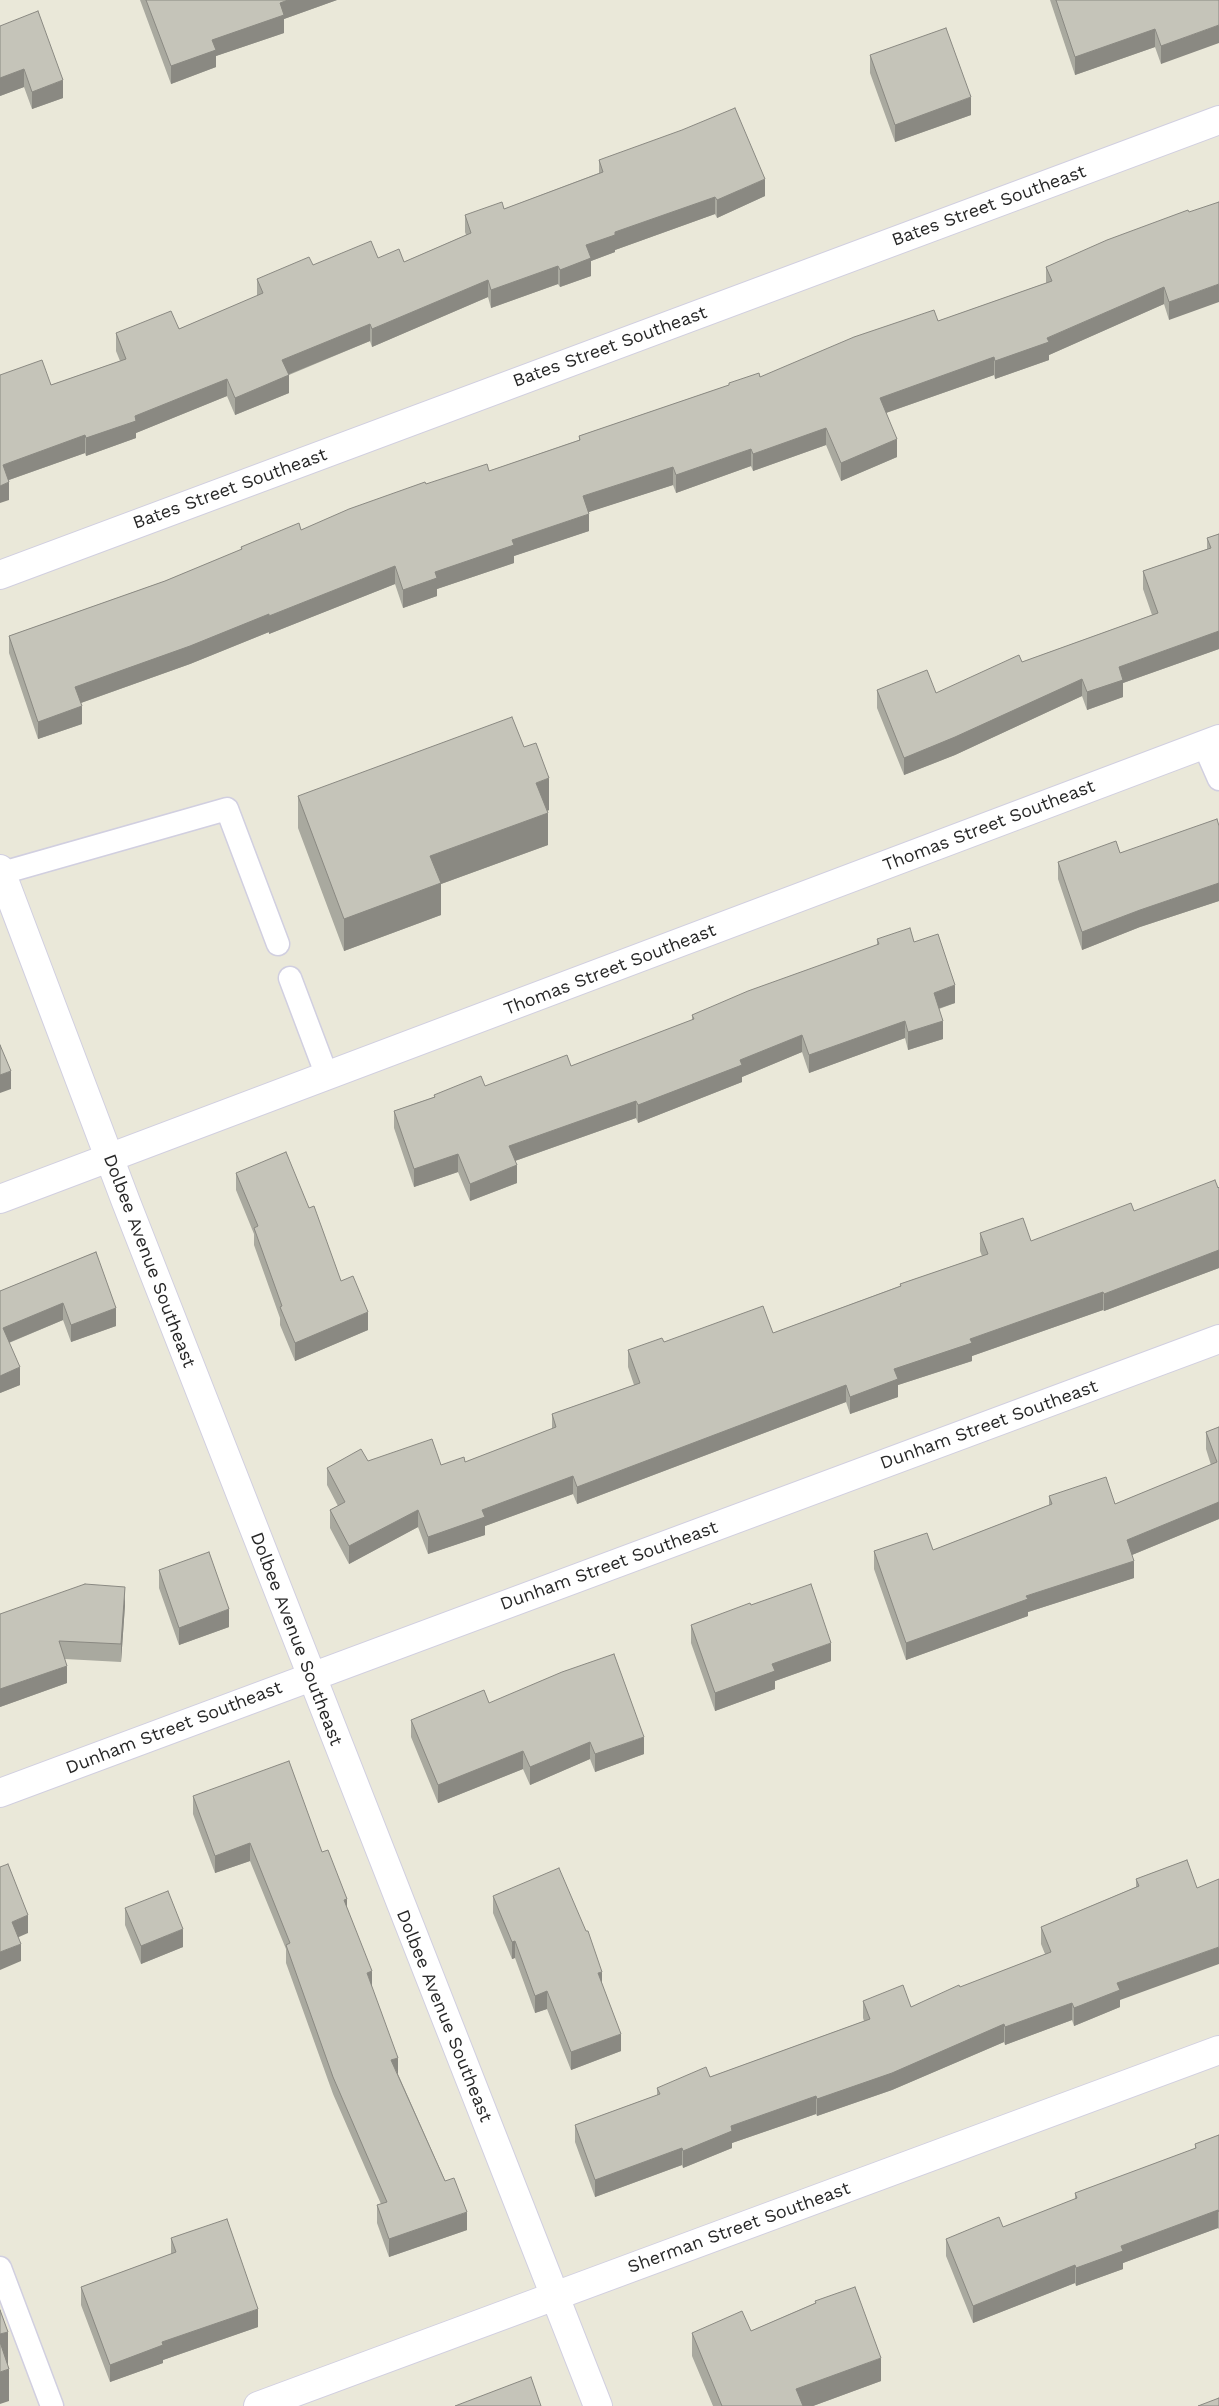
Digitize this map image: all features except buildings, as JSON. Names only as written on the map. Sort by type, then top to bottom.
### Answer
[{"type":"street","name":"Bates Street Southeast","points":[[0,575],[1219,120]]},
{"type":"street","name":"Thomas Street Southeast","points":[[0,1199],[1211,742]]},
{"type":"street","name":"Dolbee Avenue Southeast","points":[[1,871],[109,1159],[598,2406]]},
{"type":"street","name":"Dunham Street Southeast","points":[[0,1793],[1219,1339]]},
{"type":"street","name":"Sherman Street Southeast","points":[[258,2406],[1219,2050]]},
{"type":"lane","points":[[1211,742],[1219,779]]},
{"type":"lane","points":[[1,871],[227,809],[278,944]]},
{"type":"lane","points":[[290,978],[327,1076]]},
{"type":"lane","points":[[0,2268],[52,2406]]}]
